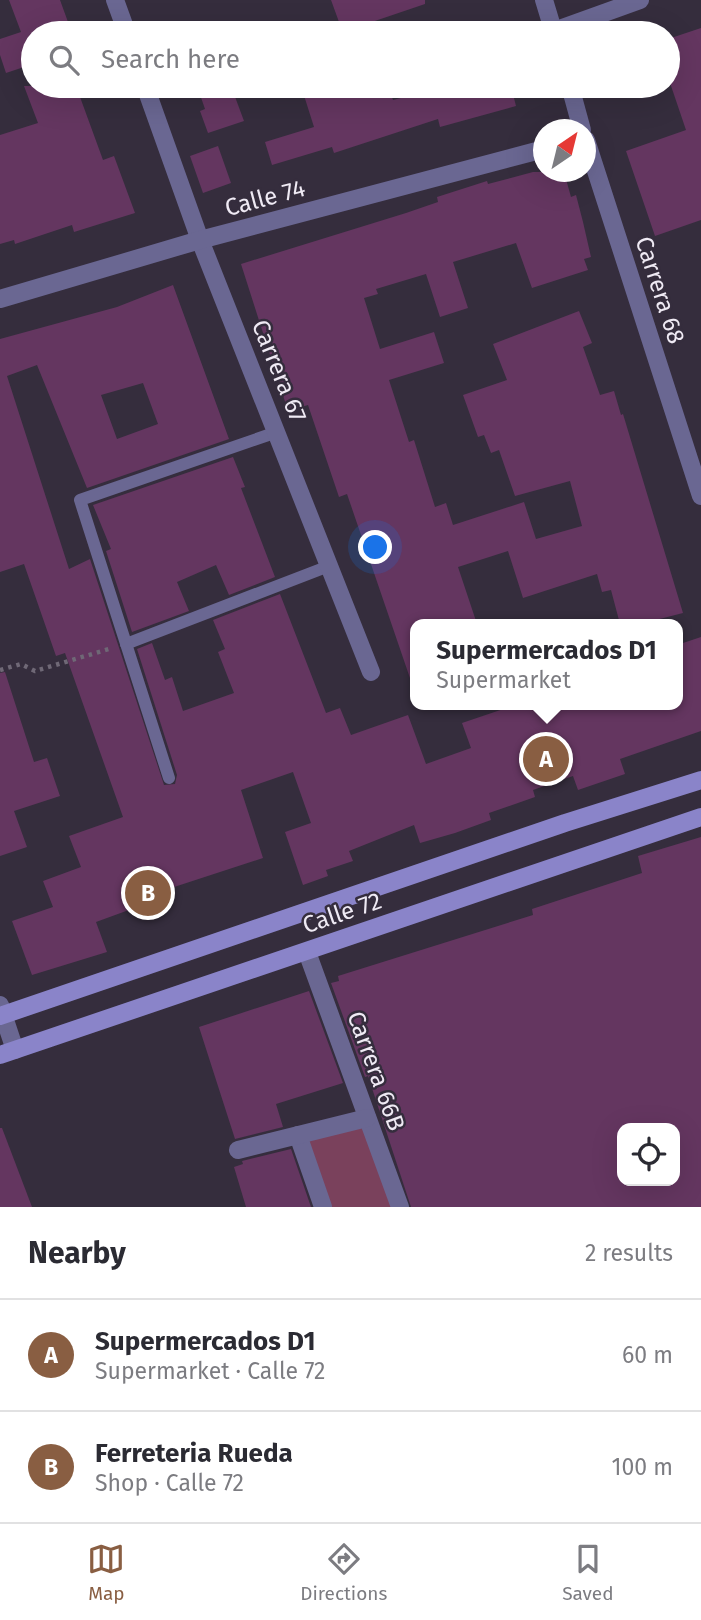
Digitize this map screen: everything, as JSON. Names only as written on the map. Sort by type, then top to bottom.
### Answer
[{"type":"main road","name":"Calle 72","points":[[1,1012],[701,780]]},
{"type":"main road","name":"Calle 72","points":[[8,1053],[701,817]]},
{"type":"street","points":[[115,0],[123,21]]},
{"type":"street","points":[[544,0],[551,21]]},
{"type":"street","points":[[584,21],[640,0]]},
{"type":"street","name":"Carrera 67","points":[[149,98],[200,240],[371,672]]},
{"type":"street","points":[[573,98],[579,119]]},
{"type":"street","name":"Calle 74","points":[[0,299],[200,240],[533,152]]},
{"type":"street","name":"Carrera 68","points":[[596,172],[701,496]]},
{"type":"street","name":"Carrera 66B","points":[[307,951],[400,1207]]},
{"type":"street","points":[[1,1012],[8,1053]]},
{"type":"street","points":[[238,1150],[367,1118]]},
{"type":"street","points":[[298,1135],[323,1207]]},
{"type":"lane","points":[[169,778],[80,500],[277,432]]},
{"type":"lane","points":[[126,644],[329,566]]},
{"type":"path","points":[[0,670],[21,664],[35,671],[126,644]]},
{"type":"shaded area","points":[[364,1124],[393,1207],[327,1207],[304,1139]]},
{"type":"building","points":[[9,0],[60,0],[68,21],[21,21],[21,32]]},
{"type":"building","points":[[331,0],[425,0],[425,4],[375,21],[339,21]]},
{"type":"building","points":[[701,28],[701,220],[655,236],[626,151],[686,130],[675,98],[680,98],[680,35]]},
{"type":"building","points":[[21,32],[21,68],[6,73],[0,55],[0,39]]},
{"type":"building","points":[[29,98],[80,98],[103,160],[114,156],[135,213],[74,232],[72,225],[15,244],[14,240],[0,244],[0,135],[38,123]]},
{"type":"building","points":[[201,98],[235,98],[244,121],[208,133],[200,111],[205,109]]},
{"type":"building","points":[[305,98],[514,98],[516,106],[440,127],[438,119],[334,153],[332,147],[272,165],[265,142],[314,127]]},
{"type":"building","points":[[218,146],[231,183],[203,193],[190,156]]},
{"type":"building","points":[[533,172],[533,182],[567,182],[571,197],[576,195],[591,257],[584,259],[588,270],[532,288],[516,243],[453,262],[468,308],[440,317],[426,274],[376,289],[378,294],[364,298],[380,349],[434,332],[444,363],[389,380],[409,442],[414,440],[435,507],[446,503],[453,525],[524,502],[536,539],[582,526],[570,481],[515,496],[499,450],[491,453],[484,435],[478,437],[463,395],[507,380],[493,344],[579,311],[592,343],[583,347],[600,395],[614,391],[621,415],[623,414],[683,613],[660,619],[619,619],[611,590],[602,592],[597,574],[523,598],[508,551],[458,567],[475,619],[410,619],[410,678],[347,494],[339,497],[308,405],[288,411],[241,264],[406,213],[438,202],[437,197],[487,181],[488,184]]},
{"type":"building","points":[[173,285],[229,439],[87,488],[37,365],[7,376],[69,569],[90,559],[164,785],[175,784],[177,775],[137,649],[152,643],[165,680],[172,677],[183,711],[234,693],[218,652],[225,649],[213,620],[280,594],[326,713],[340,708],[351,735],[408,715],[426,764],[471,748],[462,723],[500,710],[683,710],[683,643],[701,637],[701,731],[620,759],[625,774],[578,790],[573,776],[533,790],[535,797],[489,813],[491,820],[455,833],[420,843],[414,825],[349,851],[353,861],[326,870],[328,876],[303,885],[285,832],[311,823],[293,772],[241,790],[263,858],[168,889],[170,895],[96,922],[107,952],[32,975],[12,921],[53,907],[43,881],[81,867],[69,836],[123,817],[65,653],[56,656],[24,564],[0,572],[0,339],[117,307]],"holes":[[[143,383],[158,424],[117,439],[101,395]]]},
{"type":"building","points":[[233,457],[245,487],[241,488],[275,577],[229,595],[216,565],[177,582],[189,611],[132,632],[106,551],[111,549],[93,505]]},
{"type":"building","points":[[5,672],[34,762],[47,758],[60,796],[14,811],[27,847],[0,856],[0,673]]},
{"type":"building","points":[[701,837],[701,1207],[411,1207],[368,1076],[365,1077],[331,983],[339,981],[338,976],[533,915],[532,909],[642,873],[638,856]]},
{"type":"building","points":[[309,991],[343,1083],[276,1104],[283,1127],[235,1139],[199,1027]]},
{"type":"building","points":[[2,1128],[32,1207],[0,1207]]},
{"type":"building","points":[[291,1149],[311,1207],[246,1207],[234,1167],[243,1164],[242,1161]]},
{"type":"place","name":"Supermercados D1","points":[[546,759]]},
{"type":"place","name":"Ferreteria Rueda","points":[[148,893]]}]
